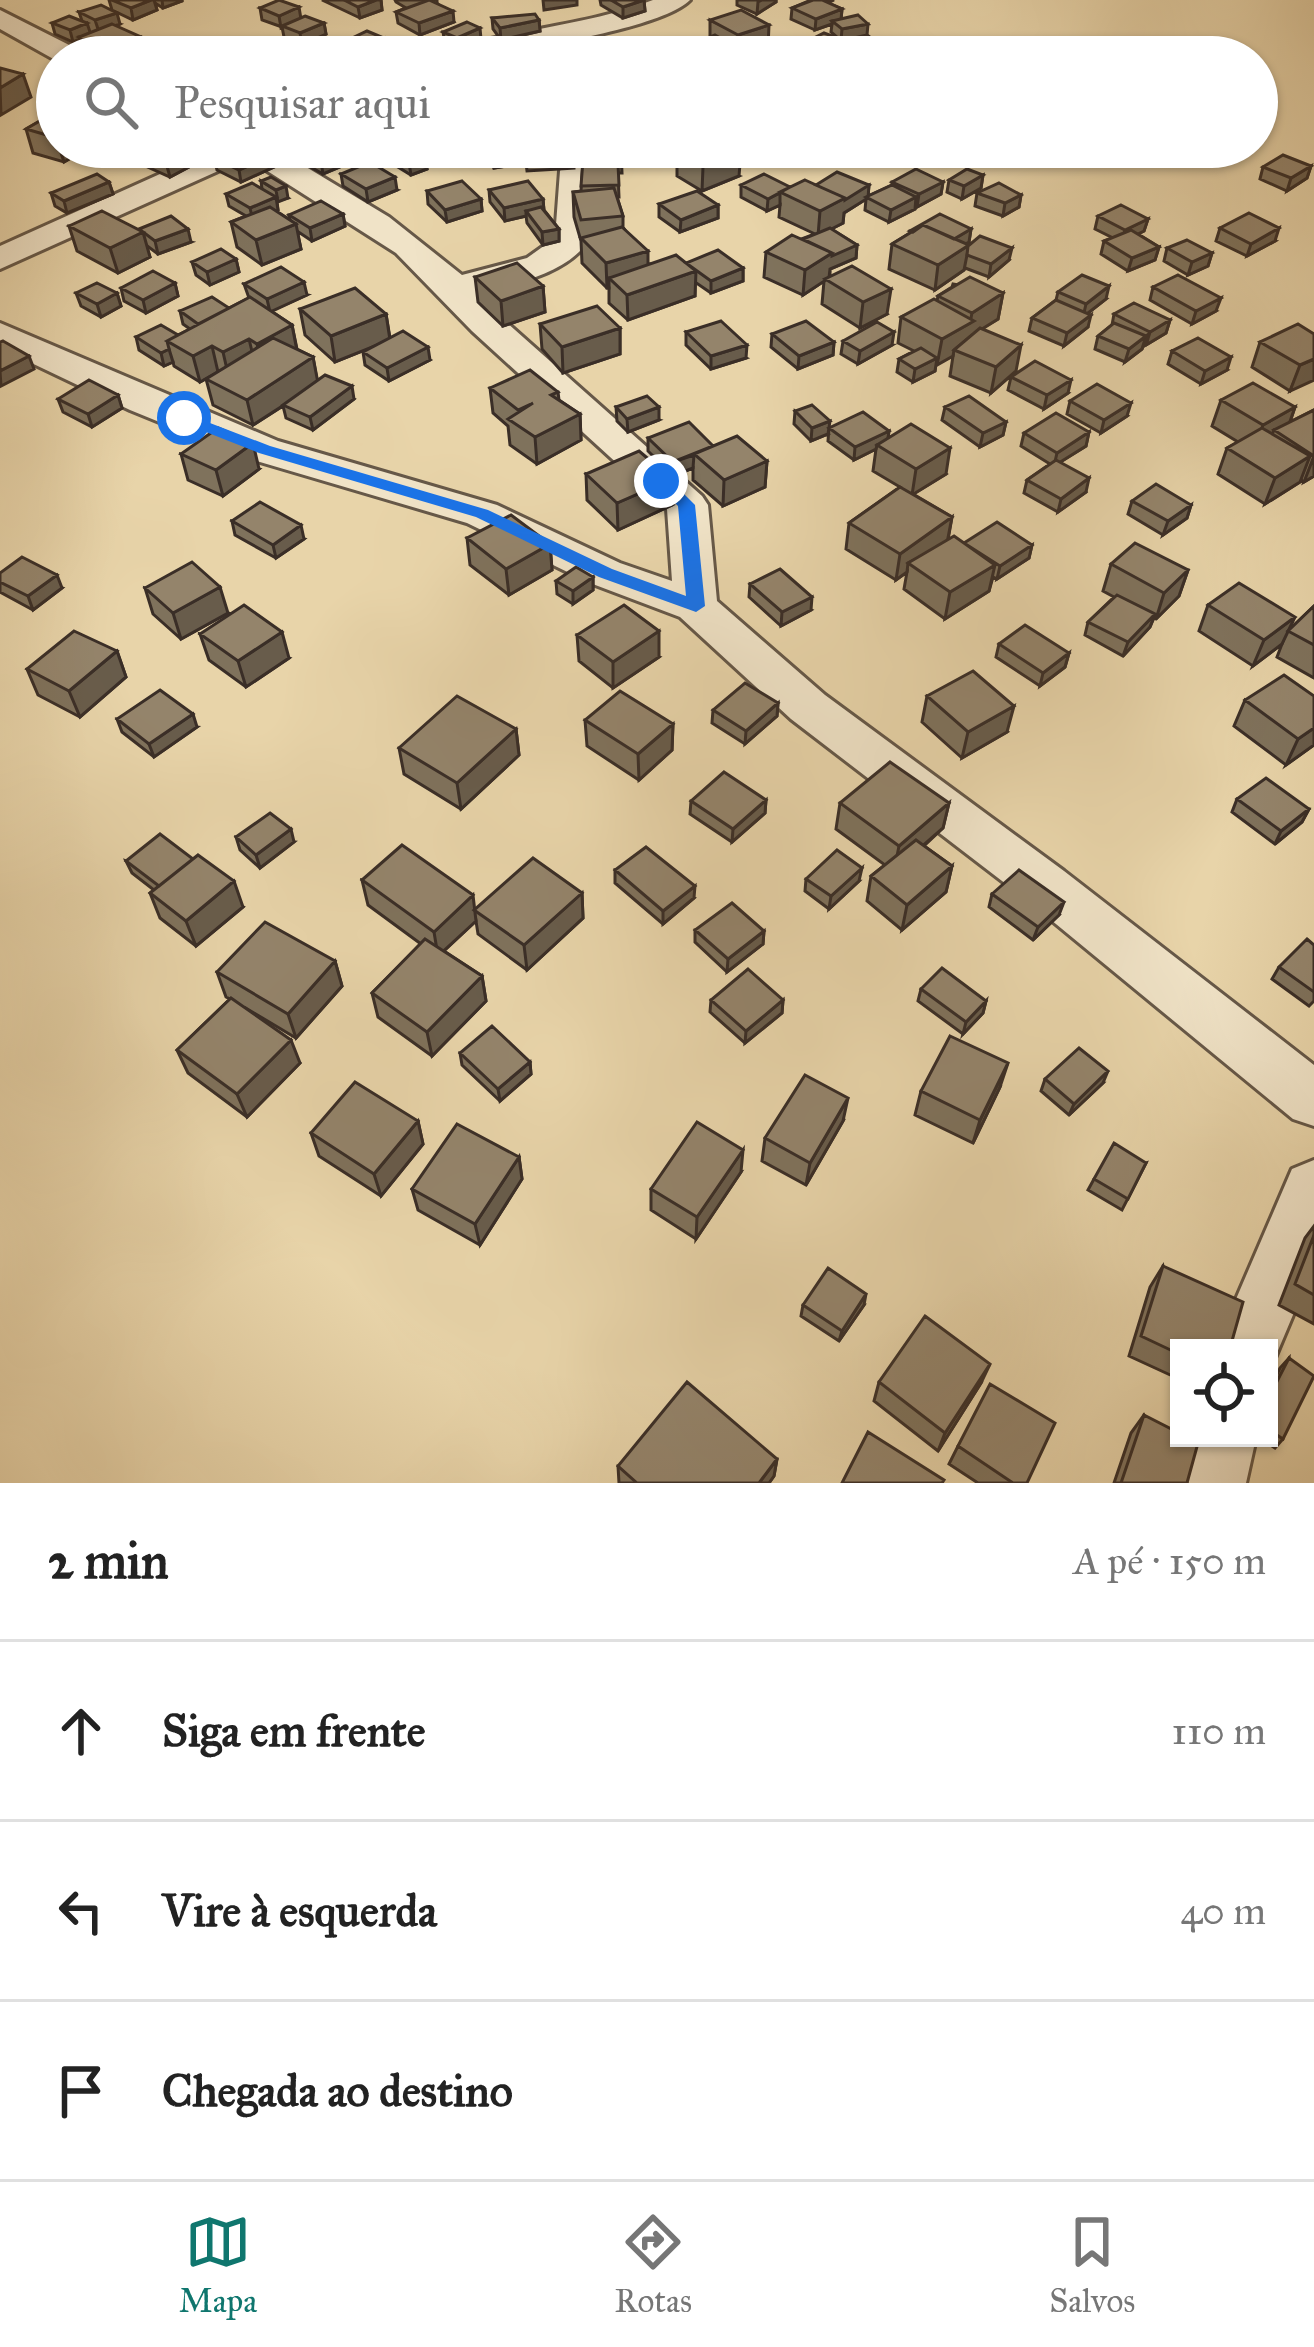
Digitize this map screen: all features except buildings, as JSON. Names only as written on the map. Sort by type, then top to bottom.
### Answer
[{"type":"street","points":[[581,36],[677,0]]},
{"type":"street","points":[[0,18],[36,38]]},
{"type":"street","points":[[0,259],[202,168]]},
{"type":"street","points":[[287,168],[459,287],[485,323],[687,505],[696,606]]},
{"type":"street","points":[[459,287],[539,265],[571,242],[577,168]]},
{"type":"street","points":[[0,334],[144,402],[244,442],[482,514],[605,573],[696,606],[808,706],[1046,886],[1314,1100]]},
{"type":"street","points":[[1252,1339],[1314,1189]]},
{"type":"street","points":[[1211,1483],[1220,1447]]},
{"type":"route","points":[[184,418],[264,450],[482,514],[605,573],[696,606],[687,505],[661,481]]}]
